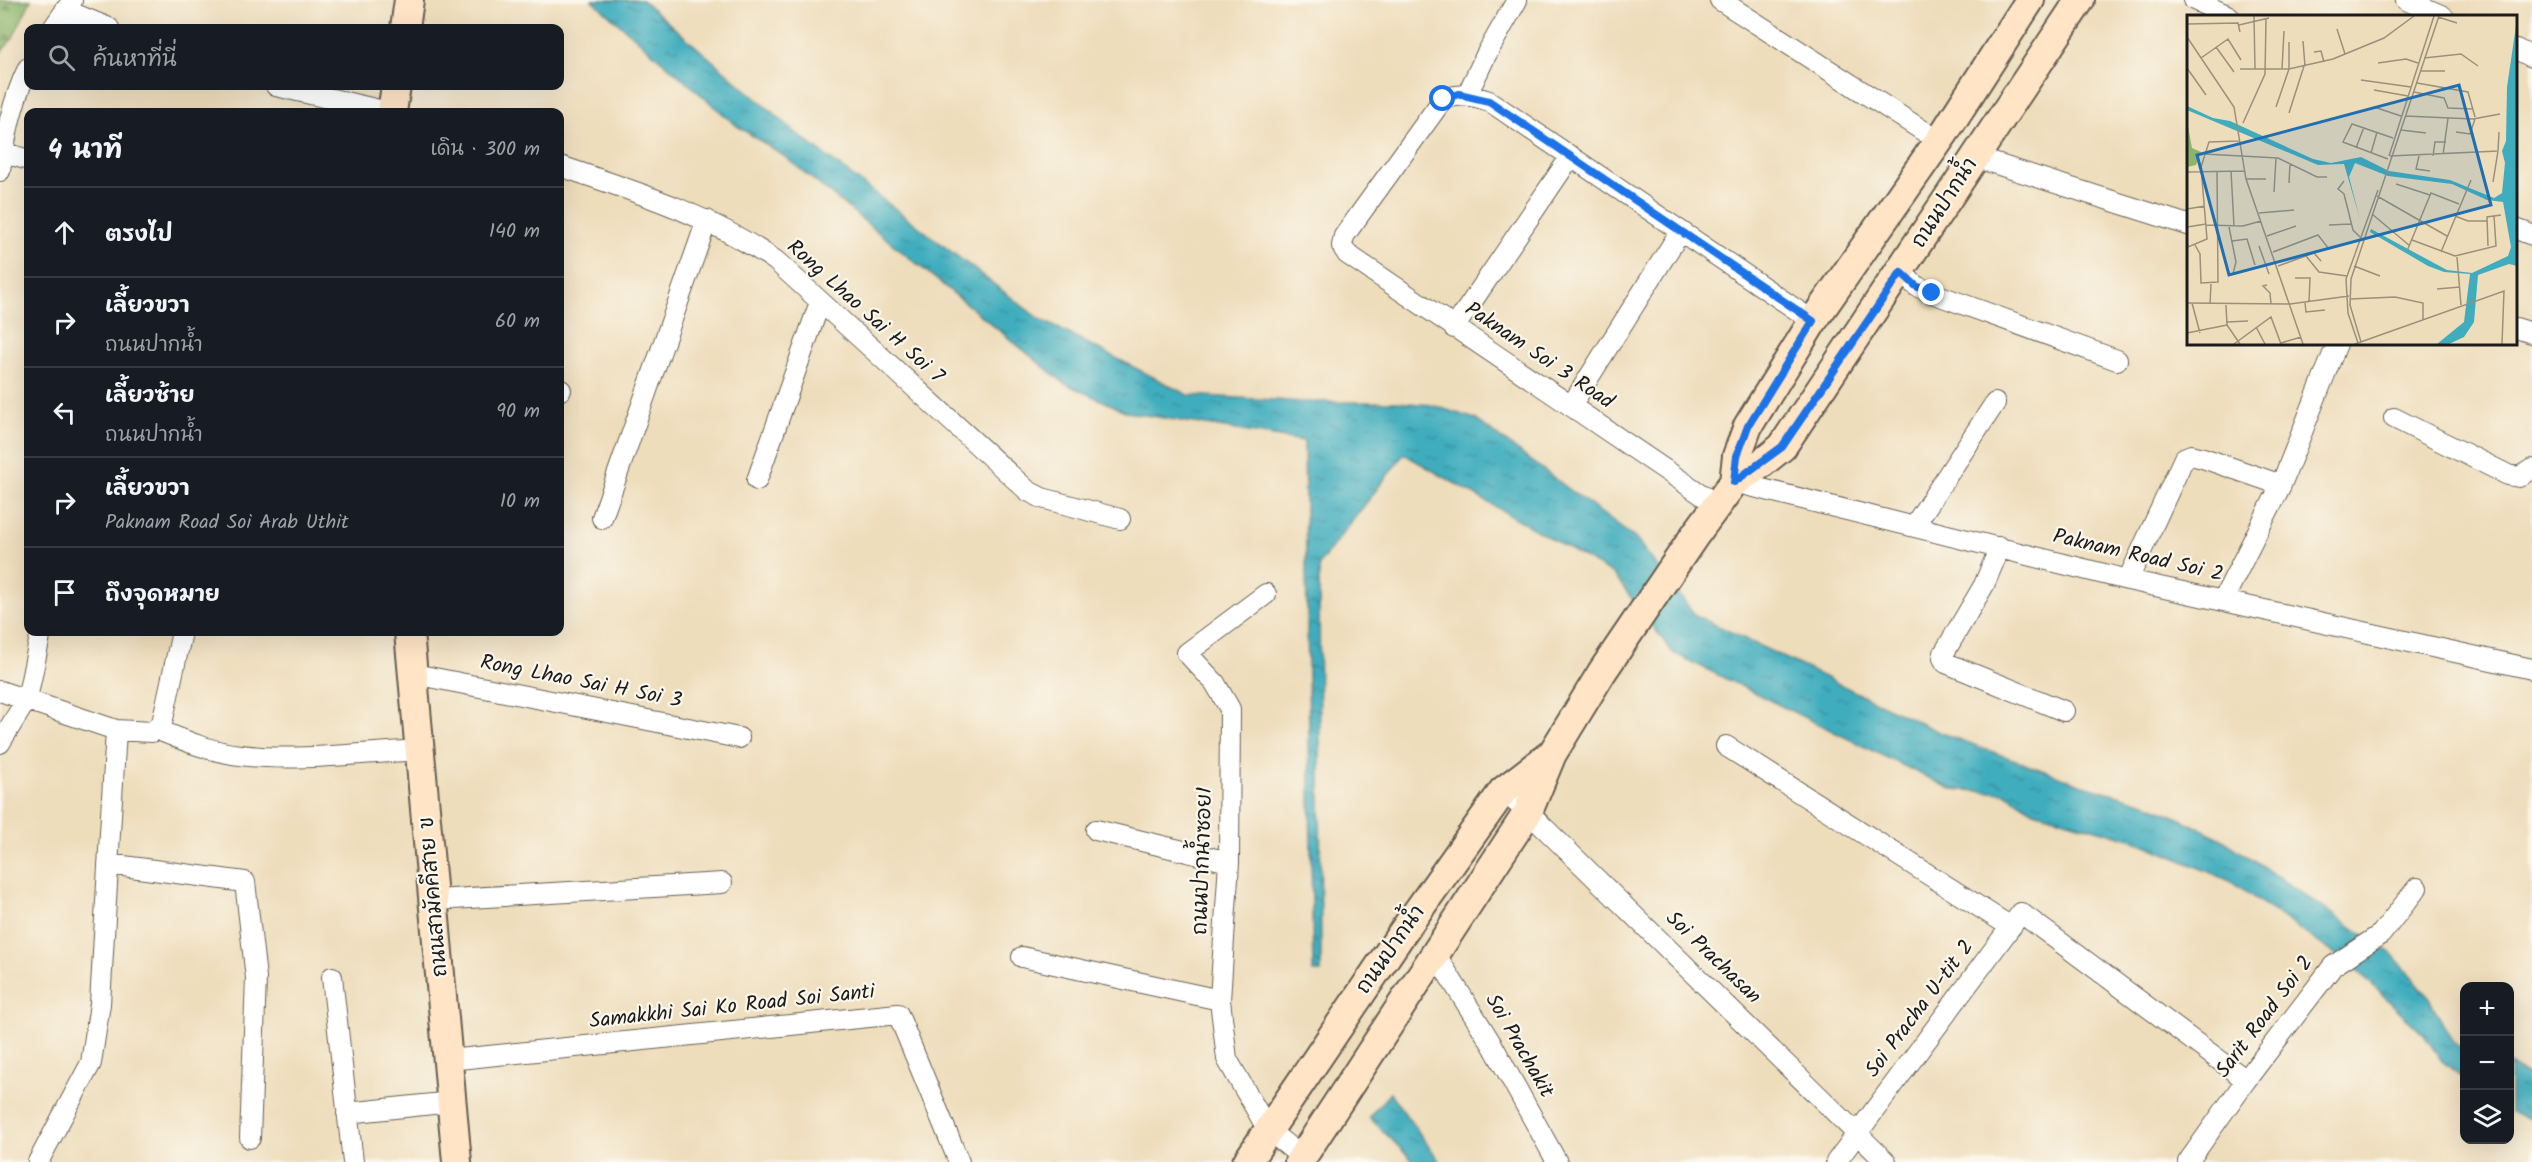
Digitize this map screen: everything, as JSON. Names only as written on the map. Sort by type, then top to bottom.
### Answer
[{"type":"street","points":[[406,24],[409,0]]},
{"type":"street","points":[[1517,0],[1467,95],[1489,101],[1813,321]]},
{"type":"street","points":[[1720,0],[1939,141]]},
{"type":"street","name":"ถนนปากน้ำ","points":[[1734,482],[1737,456],[1748,426],[1813,321],[1939,141],[2030,0]]},
{"type":"street","name":"ถนนปากน้ำ","points":[[1300,1160],[1528,812],[1552,754],[1619,646],[1734,482],[1782,447],[1901,272],[2080,0]]},
{"type":"street","points":[[2194,0],[2227,15]]},
{"type":"street","points":[[2406,0],[2441,15]]},
{"type":"street","points":[[56,24],[68,5],[102,24]]},
{"type":"street","points":[[2517,50],[2532,57]]},
{"type":"street","points":[[24,76],[8,119],[1,158],[24,160]]},
{"type":"street","points":[[294,90],[372,108]]},
{"type":"street","points":[[391,108],[395,90]]},
{"type":"street","name":"Paknam Soi 3 Road","points":[[1467,95],[1459,94],[1443,99],[1342,242],[1343,249],[1454,328],[1717,505]]},
{"type":"street","points":[[1454,328],[1571,156]]},
{"type":"street","points":[[1974,158],[2187,225]]},
{"type":"street","name":"Rong Lhao Sai H Soi 7","points":[[564,167],[661,201],[707,220],[746,240],[776,261],[1028,491],[1042,498],[1120,519]]},
{"type":"street","points":[[602,518],[707,220]]},
{"type":"street","points":[[2517,229],[2532,235]]},
{"type":"street","points":[[1571,406],[1680,232]]},
{"type":"street","points":[[1901,272],[1916,286],[1932,293],[2117,360]]},
{"type":"street","points":[[757,480],[820,302]]},
{"type":"street","points":[[2517,328],[2532,333]]},
{"type":"street","points":[[2223,600],[2281,485],[2337,345]]},
{"type":"street","points":[[1914,525],[1995,403]]},
{"type":"street","points":[[2394,418],[2508,476],[2519,477],[2532,469]]},
{"type":"street","points":[[2127,580],[2184,458],[2191,455],[2203,458],[2281,485]]},
{"type":"street","name":"Paknam Road Soi 2","points":[[1734,482],[1914,525],[2127,580],[2532,669]]},
{"type":"street","points":[[2000,547],[1984,585],[1944,652],[1943,658],[1946,663],[2064,711]]},
{"type":"street","name":"ถนนปากนำ้ซอย1","points":[[1266,594],[1187,653],[1215,683],[1230,709],[1229,862],[1220,1000],[1227,1059],[1268,1130],[1300,1160]]},
{"type":"street","points":[[0,743],[27,699],[40,636]]},
{"type":"street","points":[[0,691],[116,730],[147,734],[162,723],[181,636]]},
{"type":"street","name":"ถนนสามัคคีสาย ข","points":[[409,636],[457,1162]]},
{"type":"street","name":"Rong Lhao Sai H Soi 3","points":[[414,674],[739,738]]},
{"type":"street","points":[[156,729],[194,744],[239,755],[286,757],[420,750]]},
{"type":"street","points":[[38,1162],[91,1063],[100,1004],[116,730]]},
{"type":"street","points":[[1726,746],[2016,920],[2246,1080]]},
{"type":"street","name":"ถนนปากน้ำ","points":[[1247,1162],[1402,933],[1503,791],[1552,754]]},
{"type":"street","name":"Soi Prachasan","points":[[1503,791],[1528,812],[1886,1162]]},
{"type":"street","points":[[1096,830],[1229,862]]},
{"type":"street","points":[[108,864],[245,882],[255,978],[250,1138]]},
{"type":"street","points":[[435,900],[722,883]]},
{"type":"street","name":"Sarit Road Soi 2","points":[[2188,1162],[2246,1080],[2333,966],[2381,934],[2417,888]]},
{"type":"street","name":"Soi Pracha U-tit 2","points":[[1836,1162],[2016,920]]},
{"type":"street","name":"Soi Prachakit","points":[[1436,955],[1493,1046],[1557,1162]]},
{"type":"street","points":[[1022,957],[1220,1000]]},
{"type":"street","points":[[332,977],[352,1162]]},
{"type":"street","name":"Samakkhi Sai Ko Road Soi Santi","points":[[448,1060],[898,1014],[959,1162]]},
{"type":"street","points":[[347,1113],[452,1102]]},
{"type":"green space","points":[[0,0],[31,0],[12,39],[0,53]]},
{"type":"water","points":[[592,0],[642,0],[800,136],[1038,318],[1188,395],[1306,402],[1398,402],[1432,405],[1475,419],[1636,539],[1695,615],[1939,732],[2080,784],[2149,804],[2220,838],[2392,954],[2426,993],[2453,1042],[2460,1047],[2460,1076],[2442,1061],[2424,1035],[2354,967],[2228,880],[2134,840],[2034,811],[2005,793],[1951,789],[1673,653],[1614,575],[1404,454],[1319,564],[1321,972],[1313,972],[1304,441],[1127,412],[1064,383],[784,156],[737,126]]},
{"type":"water","points":[[2514,1067],[2532,1078],[2532,1119],[2514,1114]]},
{"type":"water","points":[[1390,1093],[1440,1162],[1414,1162],[1369,1117]]},
{"type":"route","points":[[1443,99],[1459,94],[1489,101],[1813,321],[1748,426],[1737,456],[1734,482],[1782,447],[1901,272],[1916,286],[1932,293]]}]
